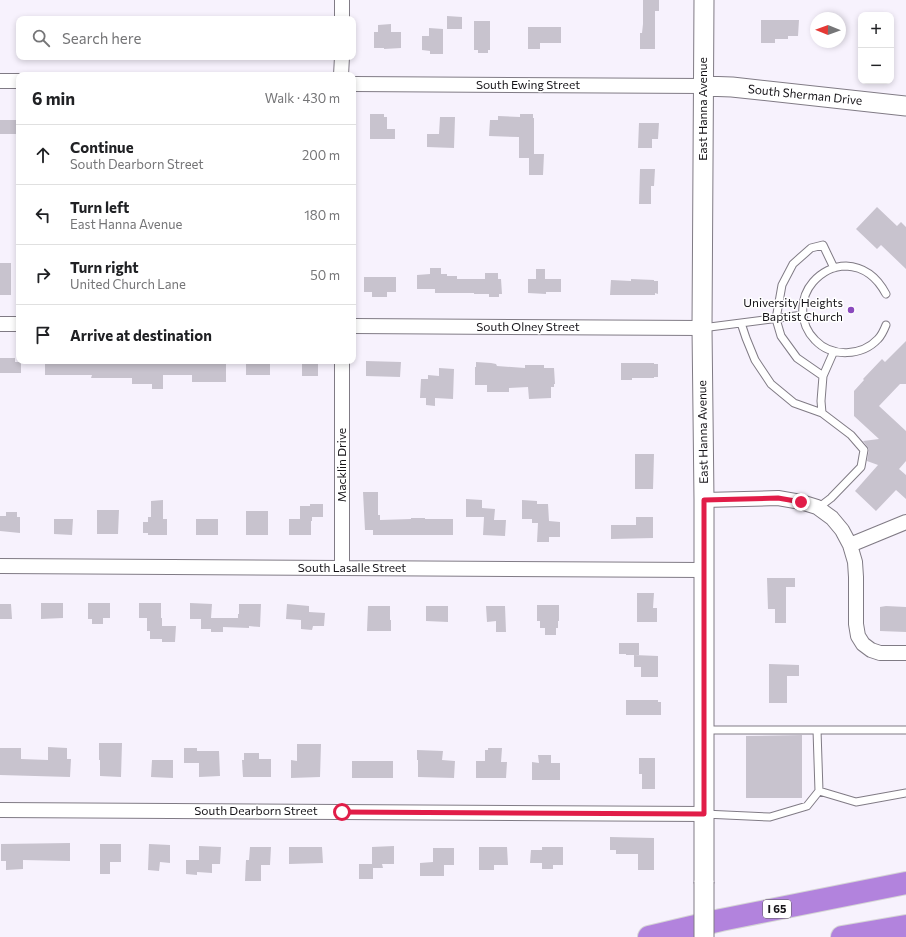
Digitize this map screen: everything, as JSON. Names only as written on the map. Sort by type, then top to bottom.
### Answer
[{"type":"highway","points":[[721,920],[906,872]]},
{"type":"highway","name":"I 65","points":[[649,937],[721,920],[906,883]]},
{"type":"highway","points":[[842,937],[906,926]]},
{"type":"main road","name":"East Hanna Avenue","points":[[704,0],[702,328],[704,500],[704,937]]},
{"type":"main road","name":"South Sherman Drive","points":[[704,86],[732,87],[906,106]]},
{"type":"street","points":[[342,0],[342,16]]},
{"type":"street","points":[[341,72],[342,60]]},
{"type":"street","points":[[0,81],[16,81]]},
{"type":"street","name":"South Ewing Street","points":[[356,84],[704,86]]},
{"type":"street","points":[[0,324],[16,324]]},
{"type":"street","name":"South Olney Street","points":[[356,326],[702,328]]},
{"type":"street","name":"Macklin Drive","points":[[342,364],[342,568]]},
{"type":"street","points":[[704,500],[778,498],[801,502],[818,508],[832,518],[842,530],[850,545],[855,569],[856,624],[858,636],[862,644],[871,650],[880,653],[906,653]]},
{"type":"street","points":[[850,545],[906,522]]},
{"type":"street","name":"South Lasalle Street","points":[[0,566],[703,570]]},
{"type":"street","name":"South Dearborn Street","points":[[0,810],[704,814]]},
{"type":"lane","points":[[823,376],[797,358],[781,336],[776,319],[782,285],[793,264],[811,248],[823,245],[834,268]]},
{"type":"lane","points":[[886,294],[881,284],[871,274],[858,268],[844,266],[830,269],[818,276],[809,287],[804,301],[803,315],[807,329],[815,341],[827,349],[841,353],[855,352],[868,347],[879,338],[886,325]]},
{"type":"lane","points":[[702,328],[803,315]]},
{"type":"lane","points":[[741,323],[755,360],[771,384],[794,403],[822,412],[851,435],[864,450],[861,467],[831,498],[818,508]]},
{"type":"lane","points":[[822,412],[821,401],[823,376],[834,351]]},
{"type":"lane","points":[[704,730],[906,730]]},
{"type":"lane","points":[[704,814],[770,817],[807,806],[819,791],[817,730]]},
{"type":"lane","points":[[819,791],[856,802],[906,793]]},
{"type":"building","points":[[643,0],[659,0],[659,11],[655,11],[655,49],[640,49],[640,33],[642,33],[643,24]]},
{"type":"building","points":[[447,16],[462,17],[462,29],[447,29]]},
{"type":"building","points":[[761,20],[799,20],[798,36],[788,36],[788,39],[775,39],[775,43],[761,43]]},
{"type":"building","points":[[474,21],[490,21],[490,50],[488,50],[488,53],[478,53],[478,50],[474,50]]},
{"type":"building","points":[[391,24],[391,32],[401,32],[401,48],[374,48],[374,32],[378,32],[378,25]]},
{"type":"building","points":[[528,27],[561,27],[561,43],[540,43],[540,49],[528,49]]},
{"type":"building","points":[[429,28],[443,29],[443,54],[430,54],[430,51],[422,50],[422,36],[429,36]]},
{"type":"building","points":[[370,114],[384,114],[384,117],[387,117],[387,129],[395,129],[395,139],[370,139]]},
{"type":"building","points":[[520,114],[533,114],[534,154],[544,154],[543,175],[529,175],[529,158],[519,158],[519,137],[489,136],[490,120],[498,120],[498,116],[520,117]]},
{"type":"building","points":[[440,117],[455,117],[454,148],[427,147],[427,134],[439,134]]},
{"type":"building","points":[[0,120],[16,120],[16,134],[0,134]]},
{"type":"building","points":[[639,123],[659,123],[658,139],[652,139],[652,148],[638,148]]},
{"type":"building","points":[[640,169],[655,169],[654,186],[651,186],[651,204],[639,204]]},
{"type":"building","points":[[877,207],[897,226],[901,222],[906,227],[906,269],[881,245],[877,249],[856,229]]},
{"type":"building","points":[[0,263],[11,263],[11,295],[0,295]]},
{"type":"building","points":[[430,268],[441,268],[441,274],[447,274],[447,276],[457,276],[457,279],[485,279],[485,273],[498,273],[498,279],[501,279],[502,294],[499,294],[499,297],[489,297],[489,294],[435,293],[435,289],[417,289],[417,275],[430,274]]},
{"type":"building","points":[[536,269],[545,269],[545,279],[561,279],[561,292],[546,292],[546,294],[528,293],[528,279],[536,279]]},
{"type":"building","points":[[364,277],[396,277],[396,292],[387,292],[387,297],[372,297],[372,292],[364,292]]},
{"type":"building","points":[[631,279],[658,281],[658,294],[610,295],[611,280],[631,281]]},
{"type":"building","points":[[906,341],[906,384],[900,384],[879,406],[906,431],[906,461],[899,469],[906,475],[906,499],[896,490],[876,511],[855,491],[878,465],[867,461],[869,449],[863,441],[879,439],[854,416],[854,391],[882,359],[885,362]]},
{"type":"building","points":[[0,358],[15,358],[16,364],[21,364],[21,373],[0,373]]},
{"type":"building","points":[[366,361],[401,362],[400,377],[366,376]]},
{"type":"building","points":[[476,362],[491,363],[496,364],[497,366],[525,368],[525,365],[544,365],[544,368],[554,368],[555,384],[554,387],[551,387],[551,398],[529,399],[528,387],[509,388],[509,392],[487,392],[487,385],[475,385]]},
{"type":"building","points":[[621,363],[658,364],[658,377],[621,380]]},
{"type":"building","points":[[45,364],[226,364],[226,382],[192,382],[192,375],[163,375],[163,389],[152,389],[152,384],[132,384],[132,378],[91,378],[92,375],[45,375]]},
{"type":"building","points":[[246,364],[270,364],[270,375],[246,375]]},
{"type":"building","points":[[302,364],[318,364],[318,376],[302,376]]},
{"type":"building","points":[[439,368],[454,369],[453,399],[435,398],[435,406],[426,405],[426,398],[420,398],[421,379],[428,379],[428,375],[439,376]]},
{"type":"building","points":[[635,454],[654,454],[653,489],[635,489]]},
{"type":"building","points":[[363,492],[378,492],[378,515],[380,515],[380,520],[411,518],[453,519],[453,535],[373,535],[373,530],[365,530]]},
{"type":"building","points":[[466,499],[482,500],[482,508],[495,509],[494,520],[506,520],[505,536],[483,535],[484,517],[466,517]]},
{"type":"building","points":[[163,500],[163,519],[167,519],[167,535],[148,535],[148,533],[143,533],[143,522],[148,522],[148,517],[151,517],[151,501]]},
{"type":"building","points":[[522,500],[537,501],[537,504],[548,504],[549,521],[560,522],[560,537],[549,537],[549,542],[537,542],[538,523],[532,523],[532,519],[522,519]]},
{"type":"building","points":[[310,504],[323,504],[323,517],[312,517],[311,535],[289,535],[289,519],[300,519],[300,506],[310,506]]},
{"type":"building","points":[[97,510],[119,510],[118,534],[97,534]]},
{"type":"building","points":[[246,511],[268,511],[268,535],[246,535]]},
{"type":"building","points":[[6,512],[17,512],[17,517],[20,517],[20,533],[0,531],[0,516],[6,516]]},
{"type":"building","points":[[636,517],[653,517],[653,538],[611,539],[611,525],[636,525]]},
{"type":"building","points":[[54,519],[73,519],[72,535],[54,534]]},
{"type":"building","points":[[196,519],[218,519],[218,535],[196,535]]},
{"type":"building","points":[[767,578],[795,578],[795,587],[786,587],[786,623],[775,623],[775,609],[768,609]]},
{"type":"building","points":[[637,593],[654,593],[653,608],[657,608],[657,622],[637,622]]},
{"type":"building","points":[[41,603],[63,603],[63,618],[41,619]]},
{"type":"building","points":[[88,603],[110,603],[110,618],[103,618],[103,624],[92,624],[92,619],[88,619]]},
{"type":"building","points":[[139,603],[161,603],[162,626],[176,626],[175,642],[162,642],[162,639],[150,639],[150,631],[147,631],[147,618],[139,618]]},
{"type":"building","points":[[190,603],[212,604],[211,618],[238,618],[239,604],[261,604],[260,627],[223,627],[223,632],[211,632],[211,629],[201,629],[201,619],[190,619]]},
{"type":"building","points":[[0,604],[11,604],[12,619],[0,619]]},
{"type":"building","points":[[287,604],[309,606],[309,612],[325,613],[324,626],[313,626],[312,630],[301,629],[301,620],[286,619]]},
{"type":"building","points":[[537,605],[559,605],[559,621],[558,628],[556,628],[556,635],[545,635],[545,628],[540,628],[540,621],[537,621]]},
{"type":"building","points":[[368,606],[390,606],[391,631],[367,631]]},
{"type":"building","points":[[426,606],[448,606],[448,622],[426,621]]},
{"type":"building","points":[[486,606],[505,606],[506,632],[496,632],[496,621],[487,622]]},
{"type":"building","points":[[880,607],[906,607],[906,632],[880,631]]},
{"type":"building","points":[[619,643],[639,643],[639,655],[619,654]]},
{"type":"building","points":[[634,655],[658,656],[658,677],[641,677],[641,667],[634,667]]},
{"type":"building","points":[[769,664],[799,665],[799,676],[787,676],[787,703],[769,703]]},
{"type":"building","points":[[626,700],[658,700],[658,702],[661,702],[661,715],[626,715]]},
{"type":"building","points":[[802,735],[802,798],[746,798],[746,736]]},
{"type":"building","points":[[99,743],[122,743],[121,777],[100,776]]},
{"type":"building","points":[[297,744],[321,744],[320,777],[291,778],[291,760],[297,761]]},
{"type":"building","points":[[48,747],[67,748],[67,759],[71,759],[70,777],[0,775],[0,748],[21,748],[21,759],[48,760]]},
{"type":"building","points":[[184,748],[197,748],[197,751],[219,751],[220,776],[199,777],[199,763],[184,763]]},
{"type":"building","points":[[488,748],[502,748],[501,762],[507,762],[506,778],[476,778],[476,761],[485,761],[485,750],[488,750]]},
{"type":"building","points":[[417,750],[443,751],[442,760],[455,761],[454,778],[418,777]]},
{"type":"building","points":[[244,753],[259,753],[259,759],[271,759],[271,777],[243,777],[242,760],[244,760]]},
{"type":"building","points":[[538,755],[551,755],[551,763],[560,763],[560,780],[532,780],[532,762],[539,763]]},
{"type":"building","points":[[639,758],[655,758],[655,789],[642,789],[642,774],[639,774]]},
{"type":"building","points":[[152,760],[173,760],[173,778],[151,777]]},
{"type":"building","points":[[352,761],[393,761],[393,778],[352,778]]},
{"type":"building","points":[[610,837],[654,838],[654,870],[638,870],[638,854],[616,854],[616,850],[610,850]]},
{"type":"building","points":[[70,843],[70,861],[23,860],[23,869],[6,870],[6,861],[1,861],[1,844]]},
{"type":"building","points":[[100,844],[121,844],[121,862],[110,862],[110,874],[100,874]]},
{"type":"building","points":[[149,844],[170,845],[170,863],[160,862],[159,871],[148,870]]},
{"type":"building","points":[[199,846],[221,847],[220,864],[212,864],[212,873],[197,872],[197,875],[186,874],[186,860],[199,860]]},
{"type":"building","points":[[394,846],[394,864],[382,864],[383,868],[373,868],[373,879],[359,879],[359,864],[372,864],[372,847]]},
{"type":"building","points":[[250,847],[271,847],[270,865],[261,865],[261,881],[245,881],[246,860],[249,860]]},
{"type":"building","points":[[289,847],[322,847],[323,863],[289,864]]},
{"type":"building","points":[[479,847],[507,847],[508,865],[494,865],[494,870],[479,870]]},
{"type":"building","points":[[542,847],[563,847],[563,865],[553,865],[553,869],[542,869],[542,863],[530,863],[531,850],[542,850]]},
{"type":"building","points":[[433,848],[454,848],[454,865],[444,865],[444,876],[420,876],[420,863],[433,862]]},
{"type":"place","name":"University Heights Baptist Church","points":[[851,310]]},
{"type":"route","points":[[342,812],[704,814],[704,500],[778,498],[801,502]]}]
